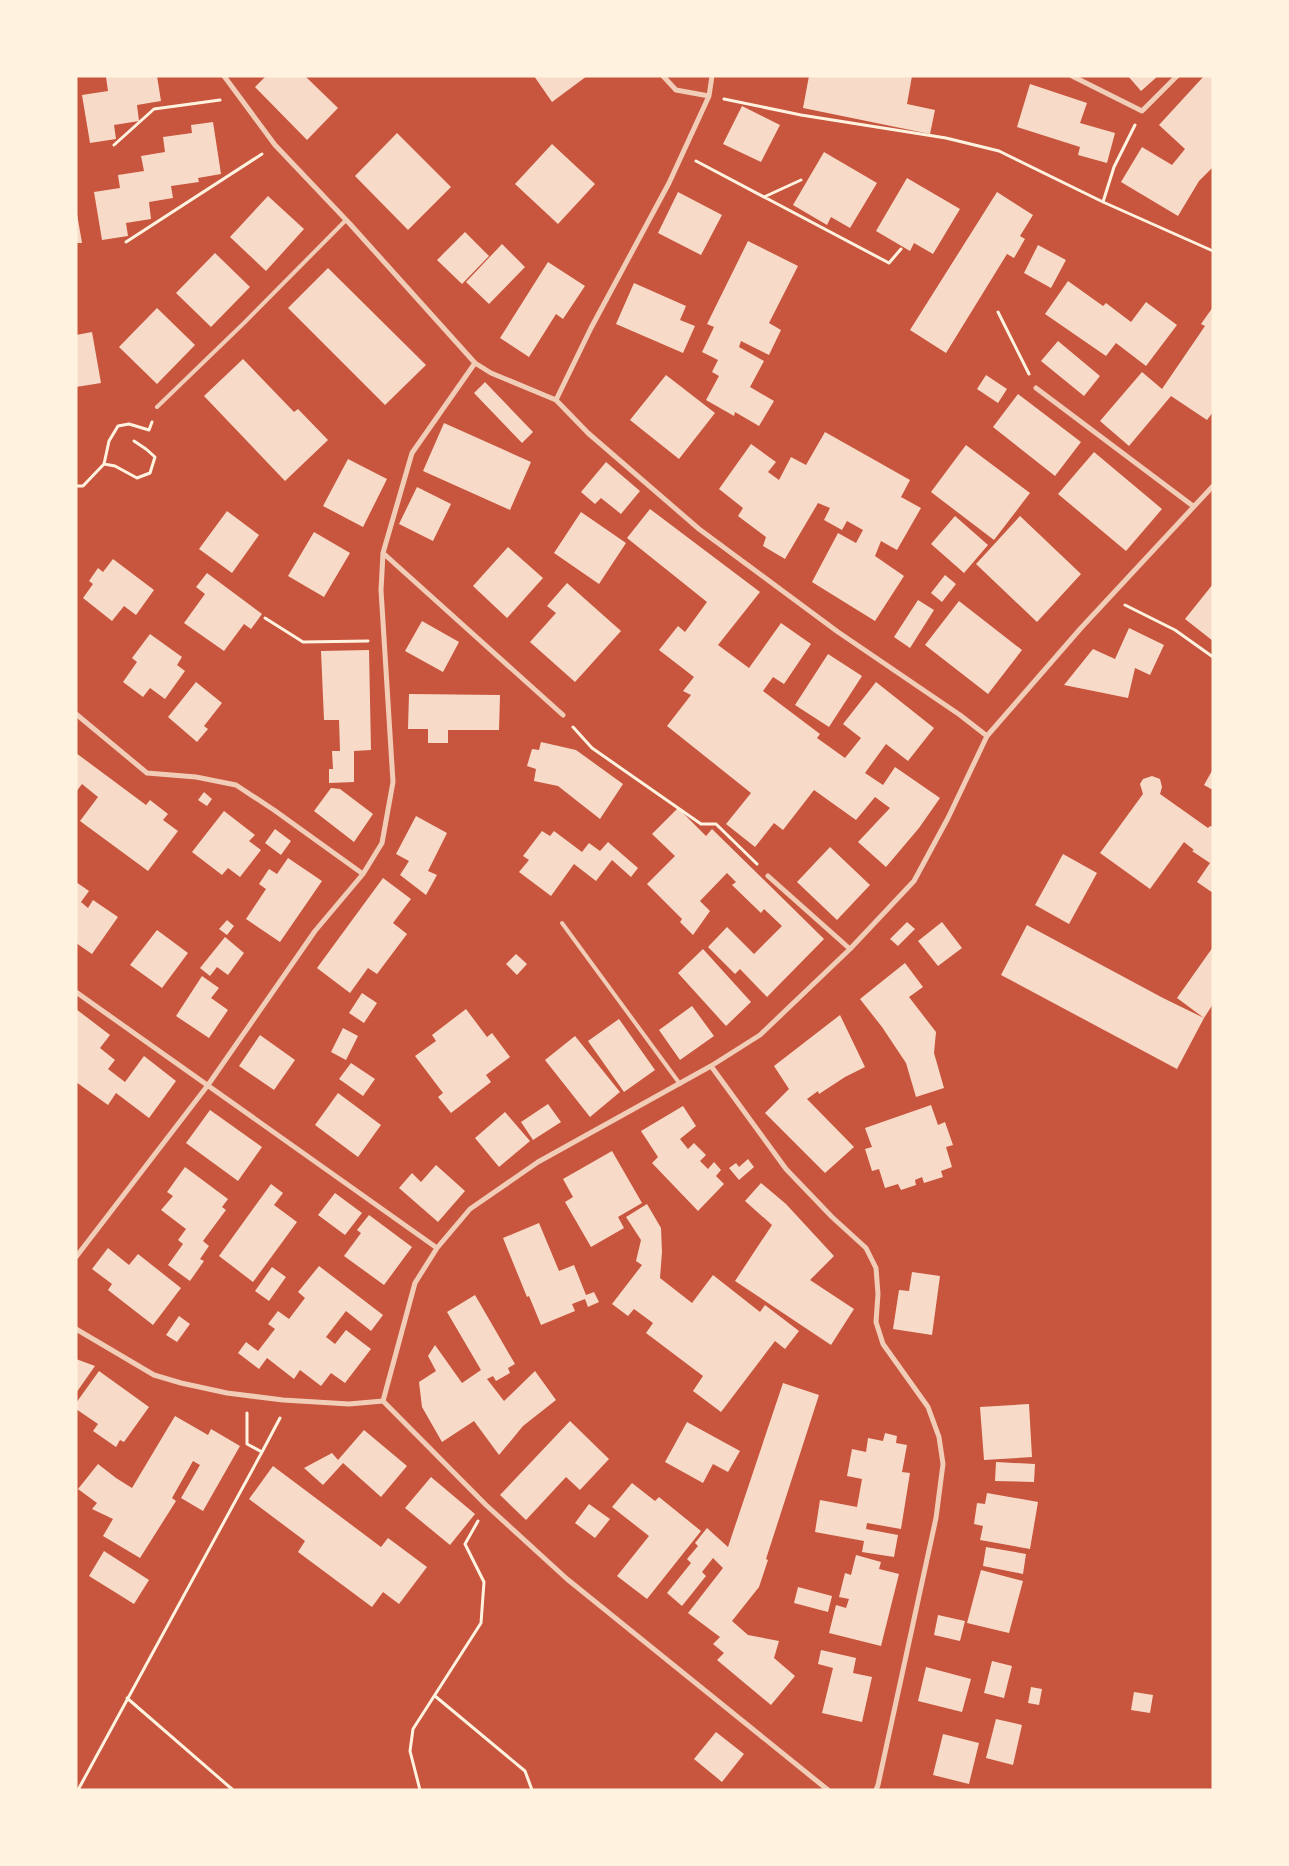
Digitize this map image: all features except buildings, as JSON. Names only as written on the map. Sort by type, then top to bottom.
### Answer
[{"type":"street","points":[[224,76],[275,145],[346,220],[475,363],[491,373],[556,400],[588,433],[699,530],[838,632],[988,736]]},
{"type":"street","points":[[663,76],[676,90],[709,96]]},
{"type":"street","points":[[556,400],[591,328],[669,183],[709,96],[712,76]]},
{"type":"street","points":[[1072,76],[1142,111],[1177,76]]},
{"type":"street","points":[[76,1257],[208,1085],[315,931],[362,874],[382,843],[392,782],[381,590],[383,553],[412,453],[475,363]]},
{"type":"street","points":[[1036,388],[1193,506]]},
{"type":"street","points":[[383,1401],[415,1283],[437,1248],[470,1208],[531,1167],[711,1066],[760,1034],[850,949],[914,881],[948,818],[988,736],[1030,684],[1213,486]]},
{"type":"street","points":[[383,553],[563,714]]},
{"type":"street","points":[[76,714],[147,773],[196,777],[236,785],[274,810],[362,874]]},
{"type":"street","points":[[768,876],[850,949]]},
{"type":"street","points":[[76,992],[437,1248]]},
{"type":"street","points":[[711,1066],[786,1169],[866,1248],[876,1268],[878,1294],[876,1322],[882,1344],[928,1407],[939,1437],[943,1464],[936,1518],[876,1790]]},
{"type":"street","points":[[76,1329],[154,1375],[181,1383],[227,1393],[283,1400],[349,1404],[383,1401]]},
{"type":"street","points":[[383,1401],[486,1505],[566,1578],[828,1790]]},
{"type":"lane","points":[[156,407],[244,323],[346,220]]},
{"type":"lane","points":[[562,923],[680,1084]]},
{"type":"path","points":[[709,96],[801,115],[946,138],[999,151],[1103,202],[1213,251]]},
{"type":"path","points":[[114,145],[154,109],[241,98]]},
{"type":"path","points":[[1103,202],[1114,167],[1142,111]]},
{"type":"path","points":[[126,242],[275,145]]},
{"type":"path","points":[[682,154],[889,263],[901,249]]},
{"type":"path","points":[[764,197],[801,180]]},
{"type":"path","points":[[998,312],[1036,388]]},
{"type":"path","points":[[76,486],[83,486],[104,464],[109,441],[118,426],[129,424],[149,430],[156,407]]},
{"type":"path","points":[[104,464],[115,466],[137,478],[150,474],[155,457],[146,448],[134,442]]},
{"type":"path","points":[[1109,598],[1175,630],[1213,657]]},
{"type":"path","points":[[265,618],[303,642],[384,640]]},
{"type":"path","points":[[563,714],[592,748],[701,824],[716,824],[768,876]]},
{"type":"path","points":[[248,1395],[247,1444],[262,1452]]},
{"type":"path","points":[[78,1790],[280,1417]]},
{"type":"path","points":[[420,1790],[410,1752],[413,1729],[481,1623],[484,1582],[465,1544],[486,1505]]},
{"type":"path","points":[[435,1696],[525,1770],[532,1790]]},
{"type":"path","points":[[127,1698],[233,1790]]}]
